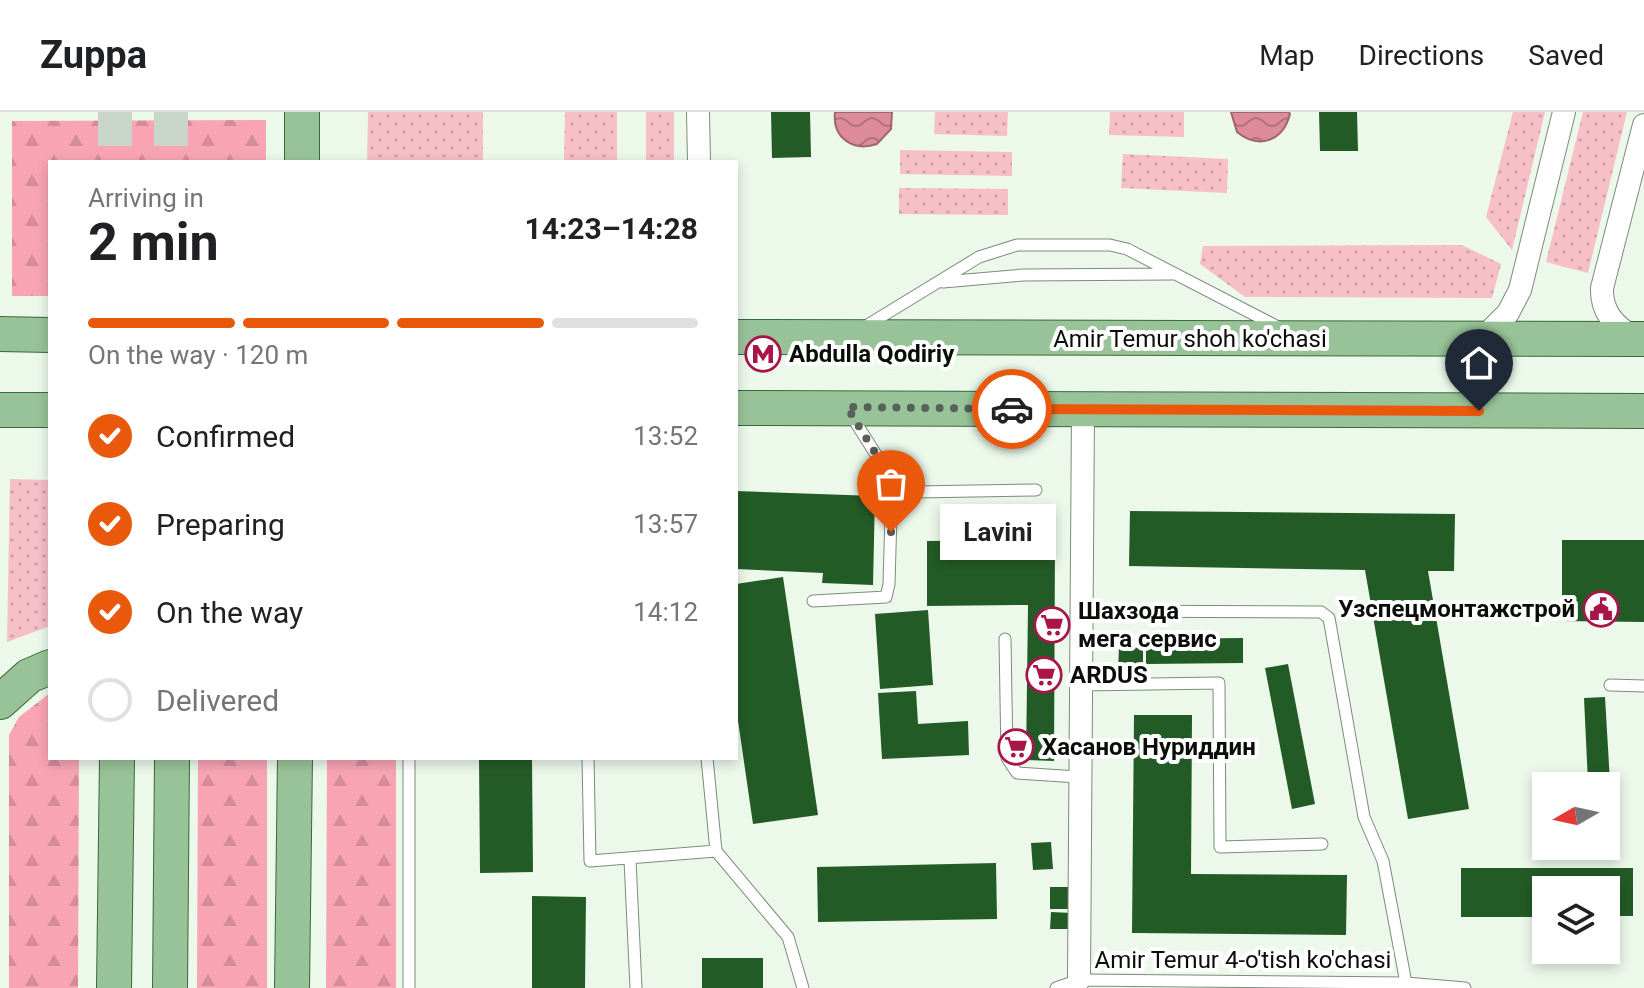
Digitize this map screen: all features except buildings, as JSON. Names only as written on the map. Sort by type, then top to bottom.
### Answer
[{"type":"main road","points":[[302,112],[302,160]]},
{"type":"main road","points":[[0,334],[48,335]]},
{"type":"main road","name":"Amir Temur shoh ko'chasi","points":[[738,337],[1640,339]]},
{"type":"main road","points":[[738,408],[1644,411]]},
{"type":"main road","points":[[0,410],[48,410]]},
{"type":"main road","points":[[0,702],[29,676],[48,668]]},
{"type":"main road","points":[[114,988],[117,760]]},
{"type":"main road","points":[[170,988],[172,760]]},
{"type":"main road","points":[[292,988],[295,760]]},
{"type":"street","points":[[698,112],[699,160]]},
{"type":"street","points":[[1481,340],[1508,313],[1520,290],[1564,112]]},
{"type":"street","points":[[1640,339],[1610,319],[1601,298],[1644,125]]},
{"type":"street","points":[[1079,980],[1078,777],[1083,410]]},
{"type":"lane","points":[[847,338],[979,257],[1017,245],[1110,245],[1127,249],[1178,274],[1301,339]]},
{"type":"lane","points":[[938,282],[1023,275],[1178,274]]},
{"type":"lane","points":[[847,407],[892,480],[916,492],[1036,490]]},
{"type":"lane","points":[[813,601],[886,597],[892,480]]},
{"type":"lane","name":"Amir Temur 4-o'tish ko'chasi","points":[[1081,611],[1321,612],[1329,618],[1364,817],[1383,861],[1406,983]]},
{"type":"lane","points":[[1005,639],[1010,768],[1017,773],[1078,777]]},
{"type":"lane","points":[[1081,685],[1219,683],[1220,847],[1322,844]]},
{"type":"lane","points":[[1610,685],[1644,686]]},
{"type":"lane","points":[[409,760],[409,988]]},
{"type":"lane","points":[[588,760],[590,861],[716,851]]},
{"type":"lane","points":[[707,760],[716,851],[788,937],[803,988]]},
{"type":"lane","points":[[630,860],[636,988]]},
{"type":"lane","name":"Amir Temur 4-o'tish ko'chasi","points":[[1056,988],[1079,980],[1406,983],[1465,988]]},
{"type":"shaded area","points":[[368,112],[483,112],[483,160],[367,160]]},
{"type":"shaded area","points":[[565,112],[617,112],[617,160],[564,160]]},
{"type":"shaded area","points":[[646,112],[674,112],[674,160],[646,160]]},
{"type":"shaded area","points":[[935,112],[1008,112],[1007,136],[934,134]]},
{"type":"shaded area","points":[[1110,112],[1184,112],[1184,137],[1109,135]]},
{"type":"shaded area","points":[[1513,112],[1545,112],[1512,250],[1486,217]]},
{"type":"shaded area","points":[[1583,112],[1627,112],[1588,273],[1546,262]]},
{"type":"shaded area","points":[[900,150],[1012,152],[1012,176],[900,174]]},
{"type":"shaded area","points":[[1123,154],[1228,159],[1227,193],[1121,188]]},
{"type":"shaded area","points":[[899,188],[1008,189],[1008,215],[899,214]]},
{"type":"shaded area","points":[[1462,245],[1501,264],[1492,298],[1245,297],[1200,264],[1203,246]]},
{"type":"shaded area","points":[[10,479],[48,480],[48,627],[7,642]]},
{"type":"green space","points":[[266,120],[266,160],[48,160],[48,296],[12,296],[12,121]]},
{"type":"green space","points":[[48,695],[48,760],[79,760],[78,988],[9,988],[9,735],[19,717]]},
{"type":"green space","points":[[198,760],[267,760],[267,988],[197,988]]},
{"type":"green space","points":[[327,760],[396,760],[396,988],[326,988]]},
{"type":"water","points":[[835,112],[892,112],[891,129],[877,144],[852,144],[837,129]]},
{"type":"water","points":[[1231,112],[1290,114],[1276,136],[1254,141],[1237,132]]},
{"type":"tunnel","points":[[115,112],[115,160]]},
{"type":"tunnel","points":[[171,112],[171,160]]},
{"type":"way so far","points":[[891,532],[892,480],[847,407],[1012,409]]},
{"type":"place","name":"Abdulla Qodiriy","points":[[763,354]]},
{"type":"place","name":"Lavini","points":[[891,532]]},
{"type":"place","name":"Узспецмонтажстрой","points":[[1601,609]]},
{"type":"place","name":"Шахзода мега сервис","points":[[1052,625]]},
{"type":"place","name":"ARDUS","points":[[1044,675]]},
{"type":"place","name":"Хасанов Нуриддин","points":[[1016,747]]},
{"type":"route","points":[[1012,409],[1479,411]]}]
